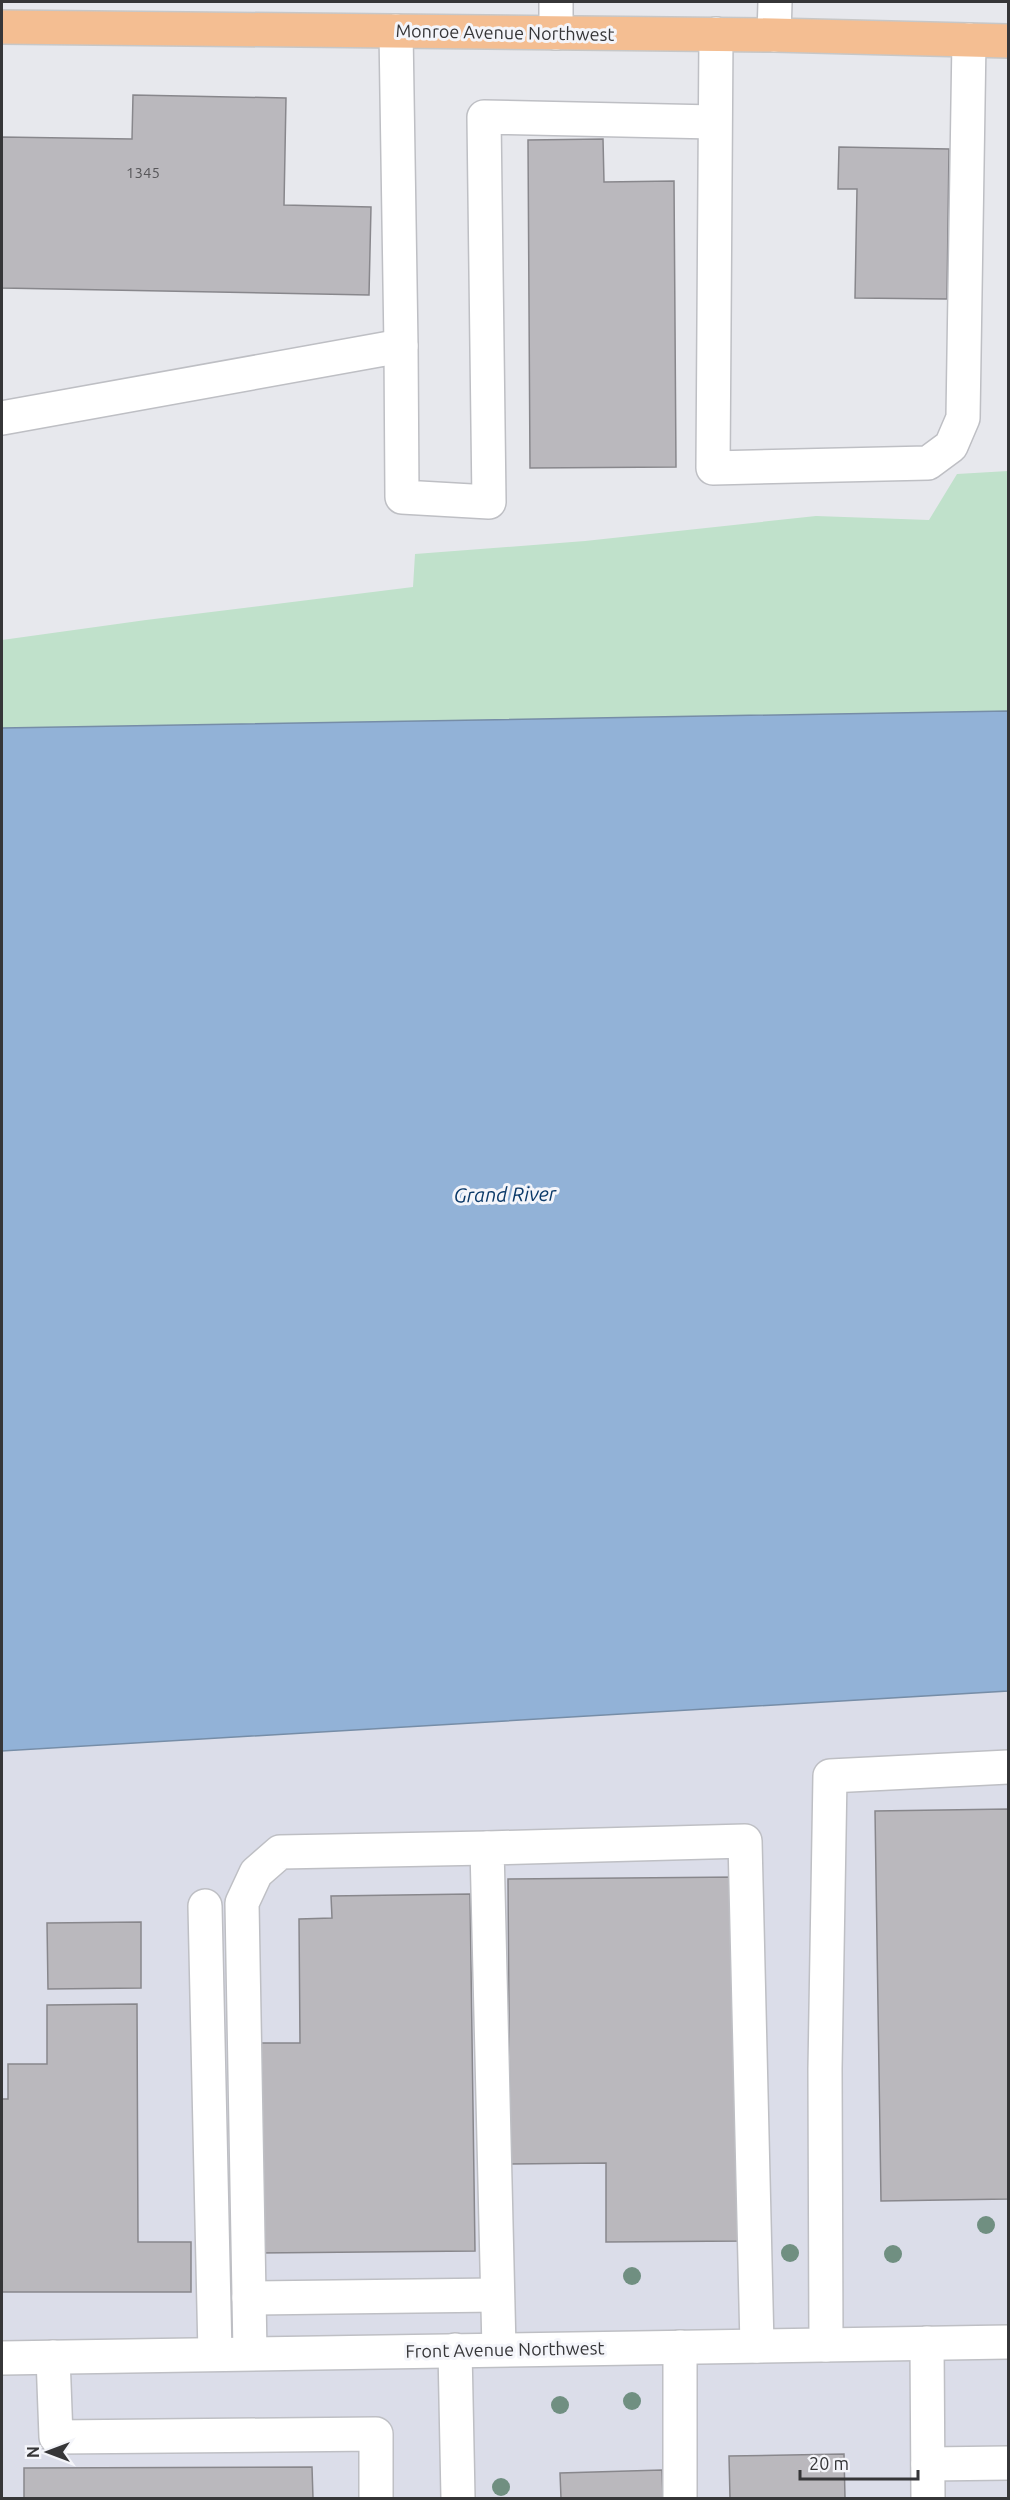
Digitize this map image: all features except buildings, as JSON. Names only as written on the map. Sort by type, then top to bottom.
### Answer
[{"type":"main road","name":"Monroe Avenue Northwest","points":[[2,27],[396,31],[556,17],[716,34],[1008,41]]},
{"type":"street","points":[[774,34],[775,2]]},
{"type":"street","points":[[396,31],[402,497],[489,502],[484,117],[714,122]]},
{"type":"street","points":[[716,34],[713,468],[928,464],[951,447],[963,418],[969,40]]},
{"type":"street","points":[[2,418],[401,346]]},
{"type":"street","points":[[826,2345],[825,2068],[830,1776],[1008,1767]]},
{"type":"street","points":[[250,2353],[242,1903],[256,1874],[280,1852],[745,1841],[757,2346]]},
{"type":"street","points":[[487,1848],[499,2349]]},
{"type":"street","points":[[205,1906],[214,2354]]},
{"type":"street","points":[[249,2298],[497,2295]]},
{"type":"street","name":"Front Avenue Northwest","points":[[2,2358],[1008,2342]]},
{"type":"street","points":[[927,2343],[928,2499]]},
{"type":"street","points":[[680,2347],[680,2499]]},
{"type":"street","points":[[455,2350],[458,2499]]},
{"type":"street","points":[[53,2357],[56,2437],[376,2434],[376,2499]]},
{"type":"street","points":[[928,2464],[1008,2463]]},
{"type":"shaded area","points":[[1008,1691],[1008,2498],[2,2498],[2,1751]]},
{"type":"green space","points":[[1008,471],[1008,711],[2,728],[2,640],[413,587],[415,554],[585,541],[816,516],[929,520],[957,474]]},
{"type":"water","name":"Grand River","points":[[1008,711],[1008,1691],[2,1751],[2,728]]}]
